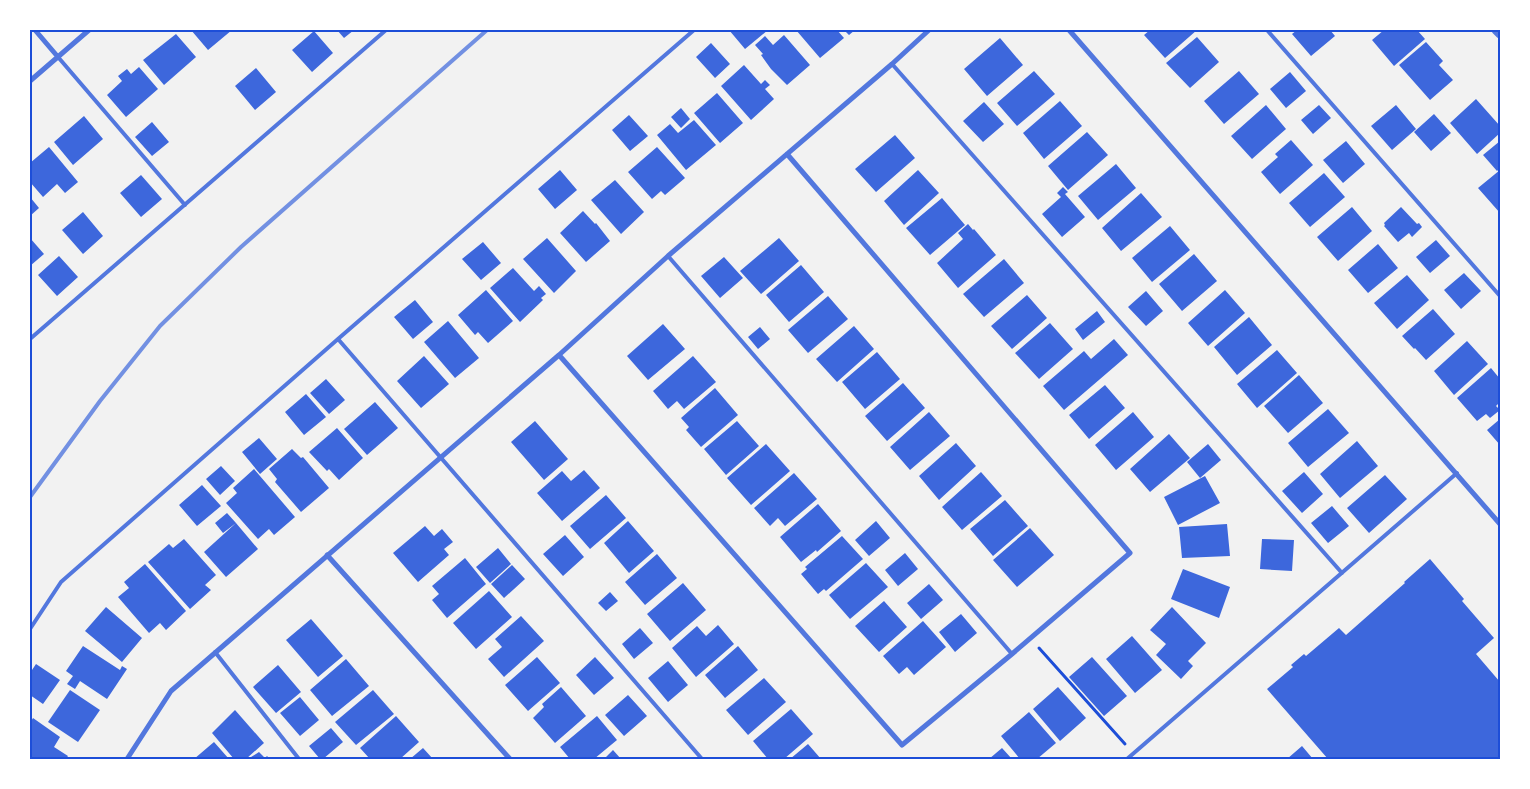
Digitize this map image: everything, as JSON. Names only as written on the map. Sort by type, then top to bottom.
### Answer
[{"type":"street","points":[[34,30],[58,57]]},
{"type":"street","points":[[30,81],[89,30]]},
{"type":"street","points":[[127,759],[171,691],[929,30]]},
{"type":"street","points":[[1070,30],[1500,524]]},
{"type":"street","points":[[1496,30],[1500,34]]},
{"type":"street","points":[[558,355],[902,745],[1130,553],[787,154]]},
{"type":"street","points":[[326,555],[510,759]]},
{"type":"lane","points":[[30,340],[386,30]]},
{"type":"lane","points":[[30,629],[62,582],[694,30]]},
{"type":"lane","points":[[1267,30],[1500,296]]},
{"type":"lane","points":[[58,57],[185,205]]},
{"type":"lane","points":[[892,64],[1342,573]]},
{"type":"lane","points":[[668,256],[1012,654]]},
{"type":"lane","points":[[338,339],[702,759]]},
{"type":"lane","points":[[1127,759],[1457,473]]},
{"type":"lane","points":[[215,652],[299,759]]},
{"type":"path","points":[[1030,638],[1133,754]]},
{"type":"building","points":[[191,30],[232,30],[208,50]]},
{"type":"building","points":[[337,30],[354,30],[344,38]]},
{"type":"building","points":[[729,30],[768,30],[745,49]]},
{"type":"building","points":[[796,30],[837,30],[844,38],[820,58]]},
{"type":"building","points":[[844,30],[855,30],[849,35]]},
{"type":"building","points":[[1150,30],[1197,30],[1165,58],[1144,35]]},
{"type":"building","points":[[1297,30],[1330,30],[1335,36],[1311,56],[1292,34]]},
{"type":"building","points":[[1384,30],[1417,30],[1425,39],[1394,66],[1372,40]]},
{"type":"building","points":[[314,31],[333,53],[312,72],[292,50]]},
{"type":"building","points":[[176,34],[196,57],[164,85],[143,60]]},
{"type":"building","points":[[784,35],[810,65],[787,85],[771,69],[761,55],[763,54],[755,45],[765,36],[773,45]]},
{"type":"building","points":[[1197,37],[1219,62],[1190,88],[1166,63]]},
{"type":"building","points":[[1000,38],[1023,65],[987,96],[964,69]]},
{"type":"building","points":[[1426,42],[1443,61],[1439,65],[1453,80],[1430,100],[1399,65]]},
{"type":"building","points":[[711,43],[730,64],[715,78],[696,57]]},
{"type":"building","points":[[744,65],[761,84],[765,80],[770,85],[765,89],[774,99],[751,120],[721,86]]},
{"type":"building","points":[[139,67],[158,89],[126,117],[107,95],[122,81],[118,76],[127,69],[131,74]]},
{"type":"building","points":[[256,68],[276,92],[255,110],[235,86]]},
{"type":"building","points":[[1034,71],[1055,94],[1017,126],[997,103]]},
{"type":"building","points":[[1239,71],[1259,94],[1224,124],[1204,101]]},
{"type":"building","points":[[1290,72],[1306,91],[1286,108],[1270,89]]},
{"type":"building","points":[[717,93],[743,123],[720,143],[694,113]]},
{"type":"building","points":[[1476,99],[1500,126],[1500,133],[1477,154],[1450,123]]},
{"type":"building","points":[[1060,101],[1082,126],[1044,159],[1023,133]]},
{"type":"building","points":[[984,102],[1004,124],[983,142],[963,121]]},
{"type":"building","points":[[1266,105],[1286,129],[1252,159],[1231,136]]},
{"type":"building","points":[[1319,105],[1331,118],[1313,134],[1301,120]]},
{"type":"building","points":[[1396,105],[1416,129],[1392,150],[1371,126]]},
{"type":"building","points":[[681,108],[690,119],[681,128],[671,117]]},
{"type":"building","points":[[1434,114],[1451,133],[1431,151],[1414,132]]},
{"type":"building","points":[[629,115],[648,136],[630,151],[612,130]]},
{"type":"building","points":[[84,116],[103,139],[73,165],[54,142]]},
{"type":"building","points":[[694,120],[716,145],[686,170],[657,135],[670,124],[678,133]]},
{"type":"building","points":[[152,122],[169,142],[152,156],[135,137]]},
{"type":"building","points":[[1087,132],[1108,155],[1068,190],[1048,166]]},
{"type":"building","points":[[895,135],[915,158],[876,192],[855,169]]},
{"type":"building","points":[[1291,140],[1313,165],[1280,194],[1261,172],[1278,157],[1275,154]]},
{"type":"building","points":[[1346,141],[1365,164],[1343,183],[1323,160]]},
{"type":"building","points":[[1500,141],[1500,168],[1497,171],[1483,155]]},
{"type":"building","points":[[49,147],[78,182],[65,193],[57,184],[43,197],[30,182],[30,163]]},
{"type":"building","points":[[657,147],[685,178],[665,195],[661,191],[652,199],[628,172]]},
{"type":"building","points":[[1116,164],[1136,188],[1098,220],[1078,196]]},
{"type":"building","points":[[560,170],[577,190],[555,209],[538,189]]},
{"type":"building","points":[[918,170],[939,193],[904,225],[884,201]]},
{"type":"building","points":[[1500,170],[1500,213],[1478,188]]},
{"type":"building","points":[[1324,173],[1345,197],[1310,227],[1289,203]]},
{"type":"building","points":[[141,175],[162,199],[141,217],[120,193]]},
{"type":"building","points":[[615,180],[644,212],[621,234],[591,200]]},
{"type":"building","points":[[1063,187],[1068,192],[1065,194],[1085,217],[1062,237],[1042,214],[1061,197],[1057,193]]},
{"type":"building","points":[[1141,193],[1162,217],[1121,251],[1102,228]]},
{"type":"building","points":[[30,197],[39,208],[30,216]]},
{"type":"building","points":[[942,198],[965,225],[930,255],[906,228]]},
{"type":"building","points":[[1352,207],[1372,231],[1338,261],[1317,237]]},
{"type":"building","points":[[1401,207],[1422,227],[1412,237],[1409,233],[1398,242],[1384,226],[1384,223]]},
{"type":"building","points":[[583,211],[596,223],[610,241],[586,262],[560,233]]},
{"type":"building","points":[[83,212],[103,236],[83,254],[62,230]]},
{"type":"building","points":[[968,224],[996,255],[958,288],[937,263],[963,239],[958,233]]},
{"type":"building","points":[[1170,226],[1190,250],[1152,282],[1132,258]]},
{"type":"building","points":[[30,238],[44,254],[30,266]]},
{"type":"building","points":[[547,238],[576,271],[554,293],[523,259]]},
{"type":"building","points":[[779,238],[799,261],[761,294],[740,271]]},
{"type":"building","points":[[1436,240],[1450,256],[1430,273],[1416,257]]},
{"type":"building","points":[[483,242],[501,263],[481,280],[462,259]]},
{"type":"building","points":[[1378,244],[1398,268],[1368,293],[1348,270]]},
{"type":"building","points":[[1194,254],[1217,281],[1182,311],[1159,284]]},
{"type":"building","points":[[59,256],[78,277],[57,296],[38,275]]},
{"type":"building","points":[[724,257],[743,278],[720,298],[701,276]]},
{"type":"building","points":[[1004,259],[1024,283],[984,317],[963,294]]},
{"type":"building","points":[[801,265],[824,292],[789,322],[766,295]]},
{"type":"building","points":[[513,268],[534,291],[539,286],[546,294],[541,298],[543,300],[520,322],[490,288]]},
{"type":"building","points":[[1464,273],[1481,291],[1461,309],[1444,290]]},
{"type":"building","points":[[1407,275],[1429,300],[1397,329],[1374,303]]},
{"type":"building","points":[[486,290],[513,321],[488,343],[478,332],[475,335],[458,315]]},
{"type":"building","points":[[1225,290],[1245,313],[1208,346],[1188,323]]},
{"type":"building","points":[[1146,291],[1163,311],[1146,326],[1128,307]]},
{"type":"building","points":[[1027,295],[1047,318],[1012,349],[991,326]]},
{"type":"building","points":[[828,296],[848,319],[808,353],[788,330]]},
{"type":"building","points":[[415,300],[433,322],[413,339],[394,317]]},
{"type":"building","points":[[1433,309],[1455,334],[1426,360],[1402,336]]},
{"type":"building","points":[[1097,311],[1105,322],[1083,340],[1075,329]]},
{"type":"building","points":[[1249,317],[1272,345],[1237,375],[1214,347]]},
{"type":"building","points":[[448,321],[479,358],[455,378],[424,342]]},
{"type":"building","points":[[1050,323],[1073,349],[1039,379],[1015,353]]},
{"type":"building","points":[[663,324],[685,349],[648,380],[627,356]]},
{"type":"building","points":[[854,326],[874,349],[837,382],[816,359]]},
{"type":"building","points":[[760,327],[770,339],[758,349],[748,337]]},
{"type":"building","points":[[1114,339],[1128,355],[1064,410],[1043,386],[1084,351],[1091,359]]},
{"type":"building","points":[[1467,341],[1488,364],[1454,395],[1434,371]]},
{"type":"building","points":[[1277,350],[1297,373],[1257,408],[1237,384]]},
{"type":"building","points":[[877,352],[900,379],[865,409],[842,382]]},
{"type":"building","points":[[424,356],[449,384],[421,408],[397,381]]},
{"type":"building","points":[[693,356],[716,382],[684,409],[677,401],[668,409],[653,391]]},
{"type":"building","points":[[1491,368],[1500,379],[1500,402],[1496,406],[1500,410],[1490,418],[1486,414],[1477,421],[1457,398]]},
{"type":"building","points":[[1299,375],[1323,403],[1288,433],[1264,406]]},
{"type":"building","points":[[326,379],[345,400],[329,414],[310,393]]},
{"type":"building","points":[[903,383],[925,408],[887,441],[865,416]]},
{"type":"building","points":[[1105,385],[1125,408],[1089,439],[1069,415]]},
{"type":"building","points":[[715,388],[738,415],[701,447],[686,430],[689,427],[681,418]]},
{"type":"building","points":[[306,394],[326,417],[304,435],[285,412]]},
{"type":"building","points":[[375,402],[398,428],[367,455],[344,429]]},
{"type":"building","points":[[1328,409],[1349,433],[1308,467],[1288,443]]},
{"type":"building","points":[[929,412],[950,436],[910,470],[890,447]]},
{"type":"building","points":[[1133,412],[1154,437],[1116,470],[1095,445]]},
{"type":"building","points":[[1500,419],[1500,445],[1487,430]]},
{"type":"building","points":[[535,421],[568,459],[544,480],[511,442]]},
{"type":"building","points":[[737,421],[759,446],[726,475],[704,449]]},
{"type":"building","points":[[337,428],[363,458],[339,480],[329,469],[327,471],[309,452]]},
{"type":"building","points":[[1169,434],[1190,458],[1150,492],[1130,469]]},
{"type":"building","points":[[259,438],[277,459],[260,474],[242,452]]},
{"type":"building","points":[[1357,441],[1378,466],[1340,498],[1320,474]]},
{"type":"building","points":[[956,443],[976,466],[939,500],[919,476]]},
{"type":"building","points":[[766,444],[790,471],[751,505],[727,478]]},
{"type":"building","points":[[1208,444],[1221,460],[1200,478],[1187,462]]},
{"type":"building","points":[[292,449],[301,458],[303,457],[329,488],[301,512],[275,482],[277,479],[269,469]]},
{"type":"building","points":[[221,466],[235,481],[220,495],[206,479]]},
{"type":"building","points":[[254,469],[295,517],[274,535],[269,529],[258,539],[226,503],[237,493],[233,488]]},
{"type":"building","points":[[584,470],[600,488],[562,521],[537,493],[562,471],[571,481]]},
{"type":"building","points":[[981,472],[1002,496],[962,530],[942,507]]},
{"type":"building","points":[[1304,472],[1323,494],[1302,513],[1282,491]]},
{"type":"building","points":[[794,473],[817,499],[785,526],[778,518],[770,526],[754,508]]},
{"type":"building","points":[[1385,475],[1407,499],[1369,533],[1347,508]]},
{"type":"building","points":[[1205,476],[1220,503],[1178,525],[1164,497]]},
{"type":"building","points":[[202,485],[221,506],[197,526],[179,505]]},
{"type":"building","points":[[606,495],[626,518],[590,549],[570,526]]},
{"type":"building","points":[[1005,500],[1028,526],[993,556],[970,529]]},
{"type":"building","points":[[818,504],[841,531],[817,552],[816,550],[801,562],[780,537]]},
{"type":"building","points":[[1332,506],[1349,526],[1328,543],[1311,523]]},
{"type":"building","points":[[227,513],[236,523],[223,533],[215,523]]},
{"type":"building","points":[[628,521],[654,551],[629,573],[604,543]]},
{"type":"building","points":[[876,521],[890,538],[869,556],[855,540]]},
{"type":"building","points":[[236,523],[258,549],[226,577],[204,552]]},
{"type":"building","points":[[1227,524],[1230,556],[1182,558],[1179,527]]},
{"type":"building","points":[[425,526],[434,536],[442,529],[453,542],[444,549],[449,555],[418,582],[393,553]]},
{"type":"building","points":[[1030,528],[1054,555],[1017,587],[993,560]]},
{"type":"building","points":[[565,535],[584,557],[563,576],[543,554]]},
{"type":"building","points":[[842,536],[863,559],[826,591],[824,589],[818,594],[801,574],[807,569],[805,567]]},
{"type":"building","points":[[184,539],[216,575],[205,585],[211,590],[190,609],[148,562],[169,544],[173,548]]},
{"type":"building","points":[[1262,539],[1294,540],[1292,571],[1260,569]]},
{"type":"building","points":[[498,548],[511,564],[490,583],[476,567]]},
{"type":"building","points":[[905,553],[918,569],[898,586],[885,570]]},
{"type":"building","points":[[657,554],[677,578],[645,605],[625,582]]},
{"type":"building","points":[[465,558],[486,584],[447,618],[432,600],[439,594],[432,586]]},
{"type":"building","points":[[1430,559],[1464,599],[1462,601],[1494,638],[1476,654],[1500,682],[1500,759],[1328,759],[1267,689],[1293,667],[1291,665],[1304,654],[1306,656],[1339,628],[1346,635]]},
{"type":"building","points":[[866,563],[888,587],[850,619],[829,595]]},
{"type":"building","points":[[145,564],[186,611],[166,630],[160,623],[149,633],[118,597],[129,588],[124,582]]},
{"type":"building","points":[[512,565],[525,579],[504,598],[491,584]]},
{"type":"building","points":[[1183,569],[1230,587],[1219,618],[1171,599]]},
{"type":"building","points":[[683,583],[706,610],[670,641],[647,614]]},
{"type":"building","points":[[929,584],[943,600],[921,619],[907,603]]},
{"type":"building","points":[[489,591],[512,617],[476,649],[453,623]]},
{"type":"building","points":[[610,592],[618,601],[606,611],[598,603]]},
{"type":"building","points":[[884,601],[907,627],[879,652],[855,626]]},
{"type":"building","points":[[106,607],[142,638],[122,662],[85,631]]},
{"type":"building","points":[[1172,607],[1206,643],[1188,661],[1193,666],[1181,679],[1156,655],[1166,644],[1150,630]]},
{"type":"building","points":[[961,614],[977,633],[955,652],[939,632]]},
{"type":"building","points":[[521,616],[544,641],[504,677],[488,659],[502,647],[495,639]]},
{"type":"building","points":[[311,619],[343,656],[318,677],[286,640]]},
{"type":"building","points":[[923,621],[946,647],[914,675],[907,667],[899,674],[883,656]]},
{"type":"building","points":[[718,625],[734,644],[696,677],[672,648],[697,626],[706,636]]},
{"type":"building","points":[[640,628],[653,643],[634,659],[622,644]]},
{"type":"building","points":[[1132,636],[1162,670],[1135,693],[1106,659]]},
{"type":"building","points":[[83,646],[120,670],[122,666],[127,669],[107,699],[80,681],[75,689],[67,684],[73,676],[66,671]]},
{"type":"building","points":[[738,646],[758,670],[725,698],[705,675]]},
{"type":"building","points":[[537,657],[560,683],[528,711],[505,685]]},
{"type":"building","points":[[595,657],[614,678],[594,695],[576,675]]},
{"type":"building","points":[[1092,657],[1127,696],[1104,716],[1069,677]]},
{"type":"building","points":[[346,659],[369,686],[332,716],[310,690]]},
{"type":"building","points":[[668,661],[688,685],[668,702],[648,678]]},
{"type":"building","points":[[36,664],[60,680],[43,704],[30,695],[30,673]]},
{"type":"building","points":[[278,665],[301,692],[276,713],[253,687]]},
{"type":"building","points":[[764,678],[786,702],[748,735],[726,710]]},
{"type":"building","points":[[561,687],[586,716],[555,743],[533,718],[544,707],[542,704]]},
{"type":"building","points":[[1058,687],[1086,718],[1060,741],[1033,709]]},
{"type":"building","points":[[70,690],[100,710],[78,742],[48,722]]},
{"type":"building","points":[[373,690],[394,714],[356,745],[335,722]]},
{"type":"building","points":[[628,695],[647,716],[624,736],[605,715]]},
{"type":"building","points":[[300,697],[319,720],[300,736],[280,713]]},
{"type":"building","points":[[791,709],[813,734],[784,759],[768,759],[753,741]]},
{"type":"building","points":[[235,710],[264,743],[246,759],[234,759],[212,733]]},
{"type":"building","points":[[1029,712],[1056,743],[1037,759],[1020,759],[1001,736]]},
{"type":"building","points":[[396,716],[419,742],[400,759],[370,759],[360,748]]},
{"type":"building","points":[[597,716],[617,740],[594,759],[570,759],[560,747]]},
{"type":"building","points":[[33,718],[60,737],[54,747],[68,756],[66,759],[30,759],[30,723]]},
{"type":"building","points":[[331,728],[343,742],[323,759],[320,759],[309,746]]},
{"type":"building","points":[[214,742],[229,759],[194,759]]},
{"type":"building","points":[[808,744],[821,759],[790,759]]},
{"type":"building","points":[[1302,746],[1313,759],[1287,759]]},
{"type":"building","points":[[423,748],[433,759],[410,759]]},
{"type":"building","points":[[1002,748],[1012,759],[989,759]]},
{"type":"building","points":[[613,750],[621,759],[604,759]]},
{"type":"building","points":[[259,752],[265,758],[267,756],[270,759],[252,759],[251,757]]},
{"type":"railway","points":[[30,497],[100,401],[160,326],[241,247],[487,30]]}]
